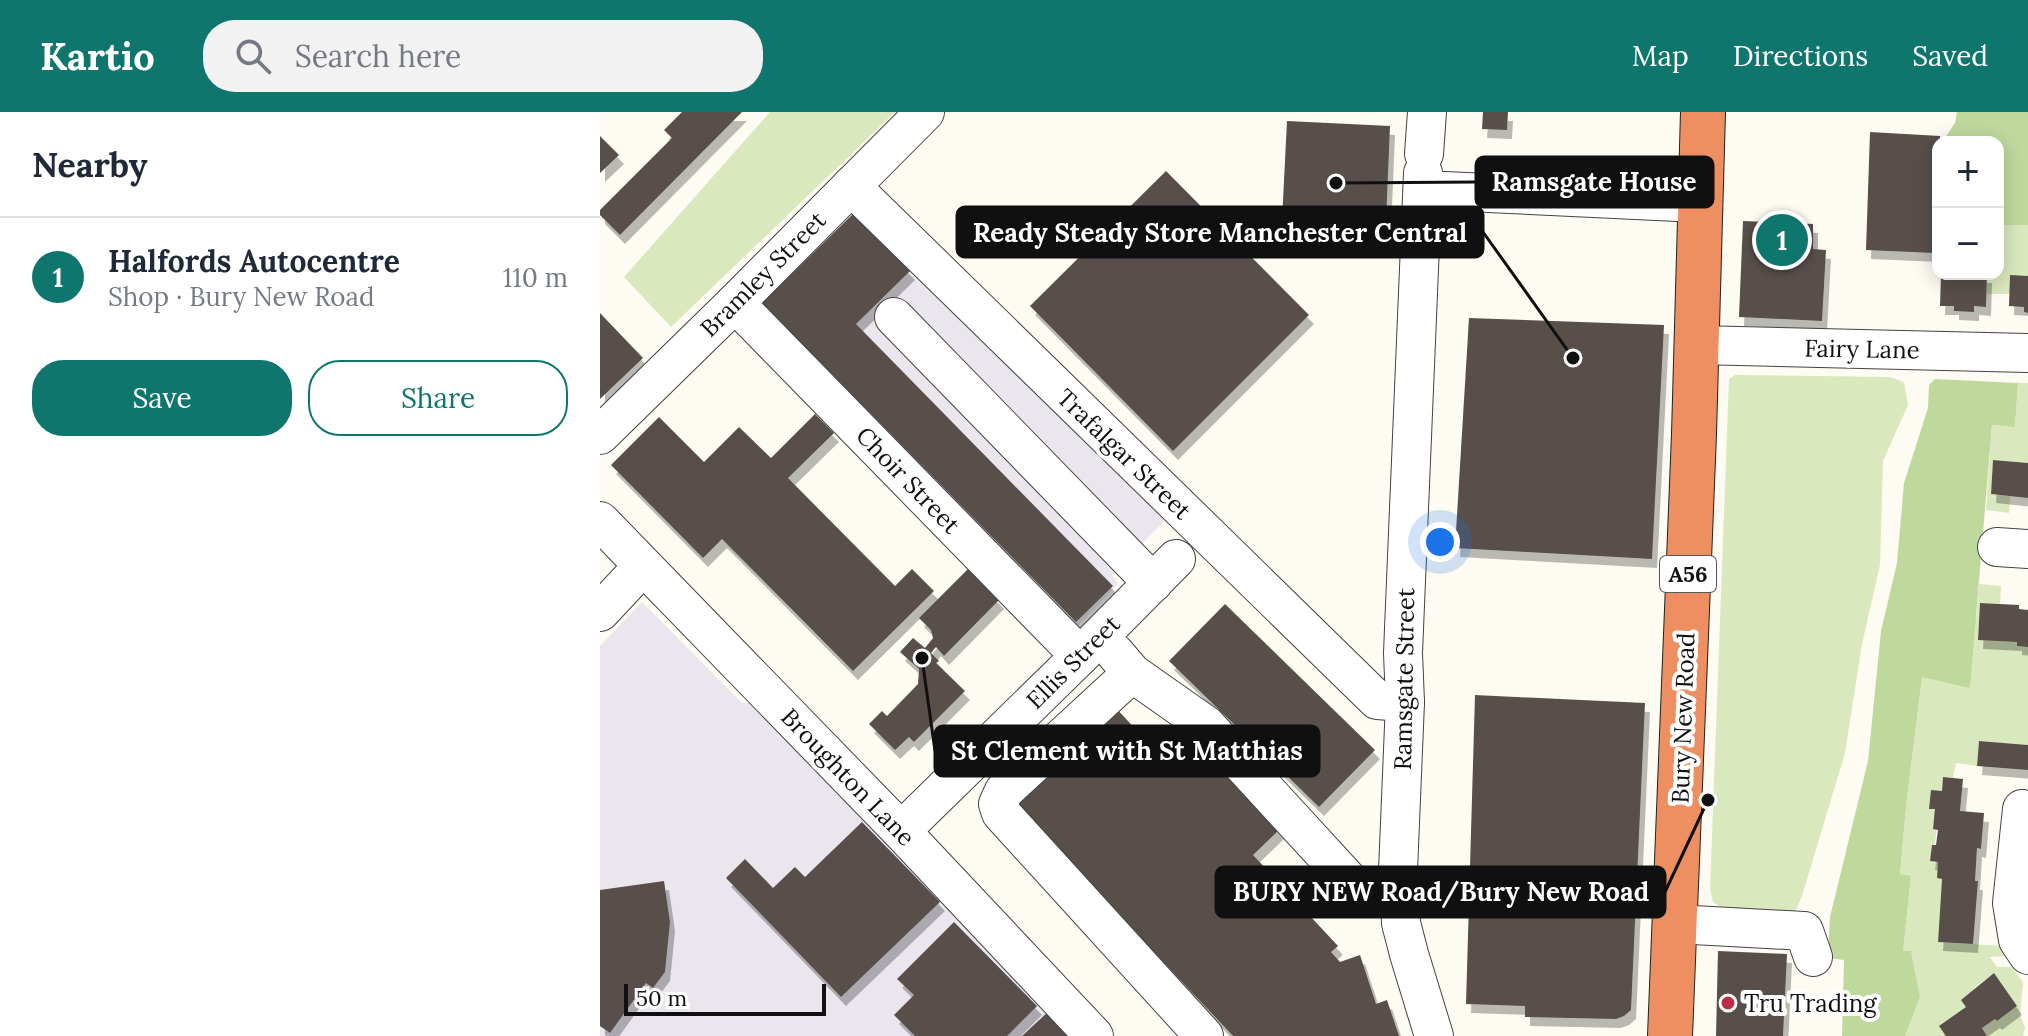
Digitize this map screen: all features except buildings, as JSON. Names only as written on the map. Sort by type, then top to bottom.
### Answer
[{"type":"highway","name":"Bury New Road","points":[[1670,1036],[1703,112]]},
{"type":"street","name":"Bramley Street","points":[[600,435],[925,112]]},
{"type":"street","name":"Ramsgate Street","points":[[1427,112],[1403,653],[1405,702],[1398,871],[1401,923],[1434,1036]]},
{"type":"street","points":[[1423,172],[1699,203]]},
{"type":"street","name":"Trafalgar Street","points":[[851,186],[1377,700],[1405,702]]},
{"type":"street","name":"Choir Street","points":[[735,303],[1090,646],[1206,725],[1352,884]]},
{"type":"street","name":"Ellis Street","points":[[894,317],[1164,571],[901,831]]},
{"type":"street","name":"Fairy Lane","points":[[1697,345],[2028,353]]},
{"type":"street","name":"Broughton Lane","points":[[600,521],[901,831],[1094,1036]]},
{"type":"street","points":[[600,612],[643,566]]},
{"type":"street","points":[[1132,673],[1004,791],[998,804],[1001,813],[1184,1029]]},
{"type":"street","points":[[2022,809],[2012,903],[2018,940],[2028,955]]},
{"type":"street","points":[[1675,924],[1804,931],[1813,957]]},
{"type":"shaded area","points":[[853,208],[1167,518],[1112,575],[1118,584],[1078,626],[758,302]]},
{"type":"shaded area","points":[[642,602],[742,703],[764,703],[1081,1036],[600,1036],[600,646]]},
{"type":"green space","points":[[770,112],[895,112],[671,327],[624,277]]},
{"type":"green space","points":[[1957,112],[2028,112],[2028,225],[2004,225],[2004,136],[1946,136],[1955,123]]},
{"type":"green space","points":[[2004,225],[2028,225],[2028,276],[2010,276],[2010,294],[1987,294],[1987,280],[2004,280]]},
{"type":"green space","points":[[1735,375],[1890,377],[1904,382],[1908,405],[1883,461],[1880,565],[1862,644],[1845,753],[1793,917],[1722,908],[1713,902],[1710,889],[1729,379]]},
{"type":"green space","points":[[1935,379],[2018,383],[2015,427],[1992,425],[1970,688],[1922,677],[1900,874],[1911,876],[1903,951],[1911,951],[1920,997],[1905,1036],[1842,1036],[1844,960],[1828,958],[1830,917],[1868,761],[1881,631],[1897,563],[1904,483],[1928,408],[1929,385]]},
{"type":"green space","points":[[2018,383],[2028,383],[2028,463],[1993,460],[1991,494],[2010,496],[2009,513],[1986,510],[1992,425],[2015,427]]},
{"type":"green space","points":[[1979,584],[2001,586],[2000,604],[1980,603],[1978,639],[2017,642],[2017,646],[2028,647],[2028,745],[1979,741],[1977,766],[1956,763],[1953,778],[1943,777],[1942,791],[1929,808],[1935,809],[1936,823],[1930,861],[1938,862],[1942,879],[1938,942],[2002,946],[2007,956],[1990,957],[1997,967],[2012,967],[2023,982],[2020,1015],[2025,1028],[2023,1036],[1987,1036],[1982,1028],[2017,1006],[1994,973],[1974,988],[1966,1007],[1946,1036],[1905,1036],[1920,997],[1911,952],[1903,951],[1911,876],[1900,875],[1922,676],[1976,620]]},
{"type":"place","name":"Ramsgate House","points":[[1336,183]]},
{"type":"place","name":"Halfords Autocentre","points":[[1782,240]]},
{"type":"place","name":"Ready Steady Store Manchester Central","points":[[1573,358]]},
{"type":"place","name":"St Clement with St Matthias","points":[[922,658]]},
{"type":"place","name":"BURY NEW Road/Bury New Road","points":[[1708,800]]},
{"type":"place","name":"Tru Trading","points":[[1728,1003]]}]
